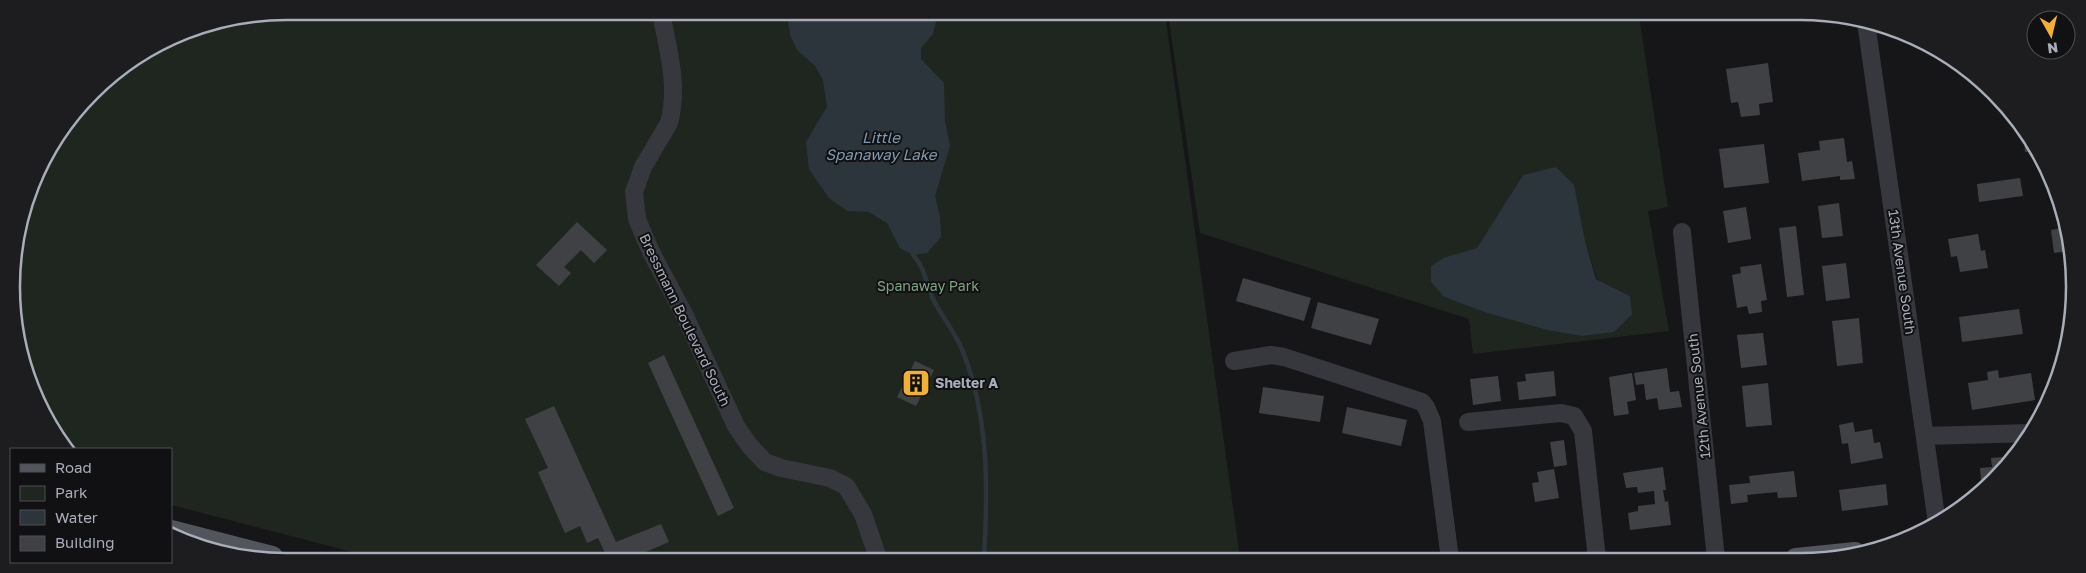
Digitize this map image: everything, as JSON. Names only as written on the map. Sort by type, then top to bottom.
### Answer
[{"type":"main road","points":[[199,538],[241,549]]},
{"type":"street","name":"Bressmann Boulevard South","points":[[663,20],[672,69],[672,114],[669,123],[637,178],[634,192],[637,219],[651,252],[685,316],[736,426],[749,445],[765,462],[782,468],[830,478],[846,486],[863,514],[876,553]]},
{"type":"street","name":"13th Avenue South","points":[[1867,29],[1936,515]]},
{"type":"street","name":"12th Avenue South","points":[[1682,232],[1715,553]]},
{"type":"street","points":[[1234,361],[1271,355],[1422,402],[1432,421],[1449,553]]},
{"type":"street","points":[[1468,422],[1561,413],[1574,416],[1583,431],[1596,553]]},
{"type":"street","points":[[1925,436],[2022,433]]},
{"type":"green space","name":"Spanaway Park","points":[[286,20],[1166,20],[1239,553],[357,553],[172,505],[172,448],[74,448],[47,404],[34,372],[22,321],[20,286],[22,252],[29,218],[47,169],[65,138],[98,98],[138,65],[169,47],[201,34],[252,22]]},
{"type":"green space","points":[[1169,20],[1640,20],[1668,207],[1648,211],[1669,331],[1473,354],[1469,319],[1200,233]],"holes":[[[1523,175],[1585,241],[1597,279],[1630,296],[1581,336],[1547,330],[1487,313],[1444,297],[1431,282],[1431,266],[1443,258],[1477,249]]]},
{"type":"water","name":"Little Spanaway Lake","points":[[788,20],[936,20],[933,34],[921,48],[921,59],[944,83],[945,121],[950,146],[935,196],[940,217],[941,237],[927,253],[913,255],[900,248],[887,223],[869,212],[847,211],[829,198],[809,169],[806,142],[827,107],[823,80],[815,66],[797,50],[790,35]]},
{"type":"water","points":[[1556,167],[1574,185],[1585,241],[1596,279],[1630,296],[1632,314],[1614,332],[1581,336],[1547,330],[1487,313],[1444,297],[1431,282],[1431,266],[1443,258],[1477,248],[1523,175]]},
{"type":"building","points":[[1768,63],[1773,102],[1759,104],[1760,115],[1741,117],[1738,102],[1731,103],[1726,69]]},
{"type":"building","points":[[1844,138],[1847,162],[1852,161],[1855,179],[1840,180],[1840,176],[1802,181],[1798,153],[1820,150],[1819,141]]},
{"type":"building","points":[[2024,143],[2029,152],[2025,152]]},
{"type":"building","points":[[1764,144],[1769,183],[1724,188],[1719,149]]},
{"type":"building","points":[[2020,178],[2023,196],[1979,202],[1977,184]]},
{"type":"building","points":[[1839,203],[1843,236],[1822,238],[1818,206]]},
{"type":"building","points":[[1746,207],[1751,239],[1728,243],[1723,211]]},
{"type":"building","points":[[577,222],[607,250],[594,263],[581,250],[564,267],[571,273],[559,286],[536,265]]},
{"type":"building","points":[[1796,226],[1804,295],[1787,297],[1779,228]]},
{"type":"building","points":[[2059,228],[2064,252],[2054,253],[2051,230]]},
{"type":"building","points":[[1978,234],[1981,251],[1985,250],[1988,268],[1960,272],[1957,256],[1951,257],[1948,239]]},
{"type":"building","points":[[1846,263],[1850,298],[1826,301],[1822,266]]},
{"type":"building","points":[[1761,264],[1767,300],[1761,301],[1762,312],[1749,314],[1747,306],[1737,308],[1732,275],[1741,273],[1740,267]]},
{"type":"building","points":[[1243,278],[1311,298],[1304,321],[1236,301]]},
{"type":"building","points":[[1318,302],[1379,319],[1371,345],[1311,328]]},
{"type":"building","points":[[2019,309],[2023,334],[1962,342],[1959,317]]},
{"type":"building","points":[[1859,318],[1863,363],[1837,366],[1832,321]]},
{"type":"building","points":[[1763,333],[1767,365],[1741,368],[1737,335]]},
{"type":"building","points":[[664,355],[734,508],[718,516],[648,363]]},
{"type":"building","name":"Shelter A","points":[[915,361],[934,370],[916,406],[897,397]]},
{"type":"building","points":[[1667,368],[1670,392],[1679,391],[1682,407],[1659,410],[1657,398],[1646,400],[1644,384],[1636,385],[1634,373]]},
{"type":"building","points":[[1998,370],[1999,378],[2031,373],[2035,400],[1972,410],[1968,383],[1988,380],[1987,372]]},
{"type":"building","points":[[1554,371],[1556,396],[1519,400],[1517,382],[1526,381],[1525,374]]},
{"type":"building","points":[[1632,373],[1636,400],[1627,402],[1629,414],[1614,416],[1609,377]]},
{"type":"building","points":[[1498,376],[1501,401],[1473,405],[1470,379]]},
{"type":"building","points":[[1768,383],[1772,425],[1746,427],[1742,386]]},
{"type":"building","points":[[1263,387],[1324,396],[1320,422],[1259,413]]},
{"type":"building","points":[[554,406],[616,542],[661,524],[669,542],[643,553],[605,553],[598,538],[587,543],[580,526],[565,533],[538,472],[548,468],[525,419]]},
{"type":"building","points":[[1347,407],[1407,420],[1401,446],[1342,433]]},
{"type":"building","points":[[1853,422],[1855,432],[1872,429],[1874,443],[1880,442],[1883,458],[1851,464],[1848,443],[1842,444],[1839,425]]},
{"type":"building","points":[[1564,440],[1567,465],[1554,467],[1550,442]]},
{"type":"building","points":[[2004,457],[1981,481],[1980,468],[1992,467],[1991,458]]},
{"type":"building","points":[[1663,467],[1666,490],[1663,490],[1665,502],[1668,501],[1671,525],[1630,530],[1628,513],[1638,511],[1638,506],[1655,504],[1654,491],[1638,493],[1637,487],[1626,488],[1623,473]]},
{"type":"building","points":[[1554,469],[1559,498],[1535,502],[1532,483],[1539,482],[1537,472]]},
{"type":"building","points":[[1794,471],[1797,497],[1778,498],[1777,492],[1747,495],[1748,502],[1731,504],[1729,485],[1750,483],[1749,476]]},
{"type":"building","points":[[1886,484],[1888,505],[1842,511],[1839,490]]},
{"type":"waterway","points":[[913,255],[923,270],[933,299],[960,345],[972,377],[978,402],[985,454],[984,553]]},
{"type":"place","name":"Shelter A","points":[[916,383]]}]
